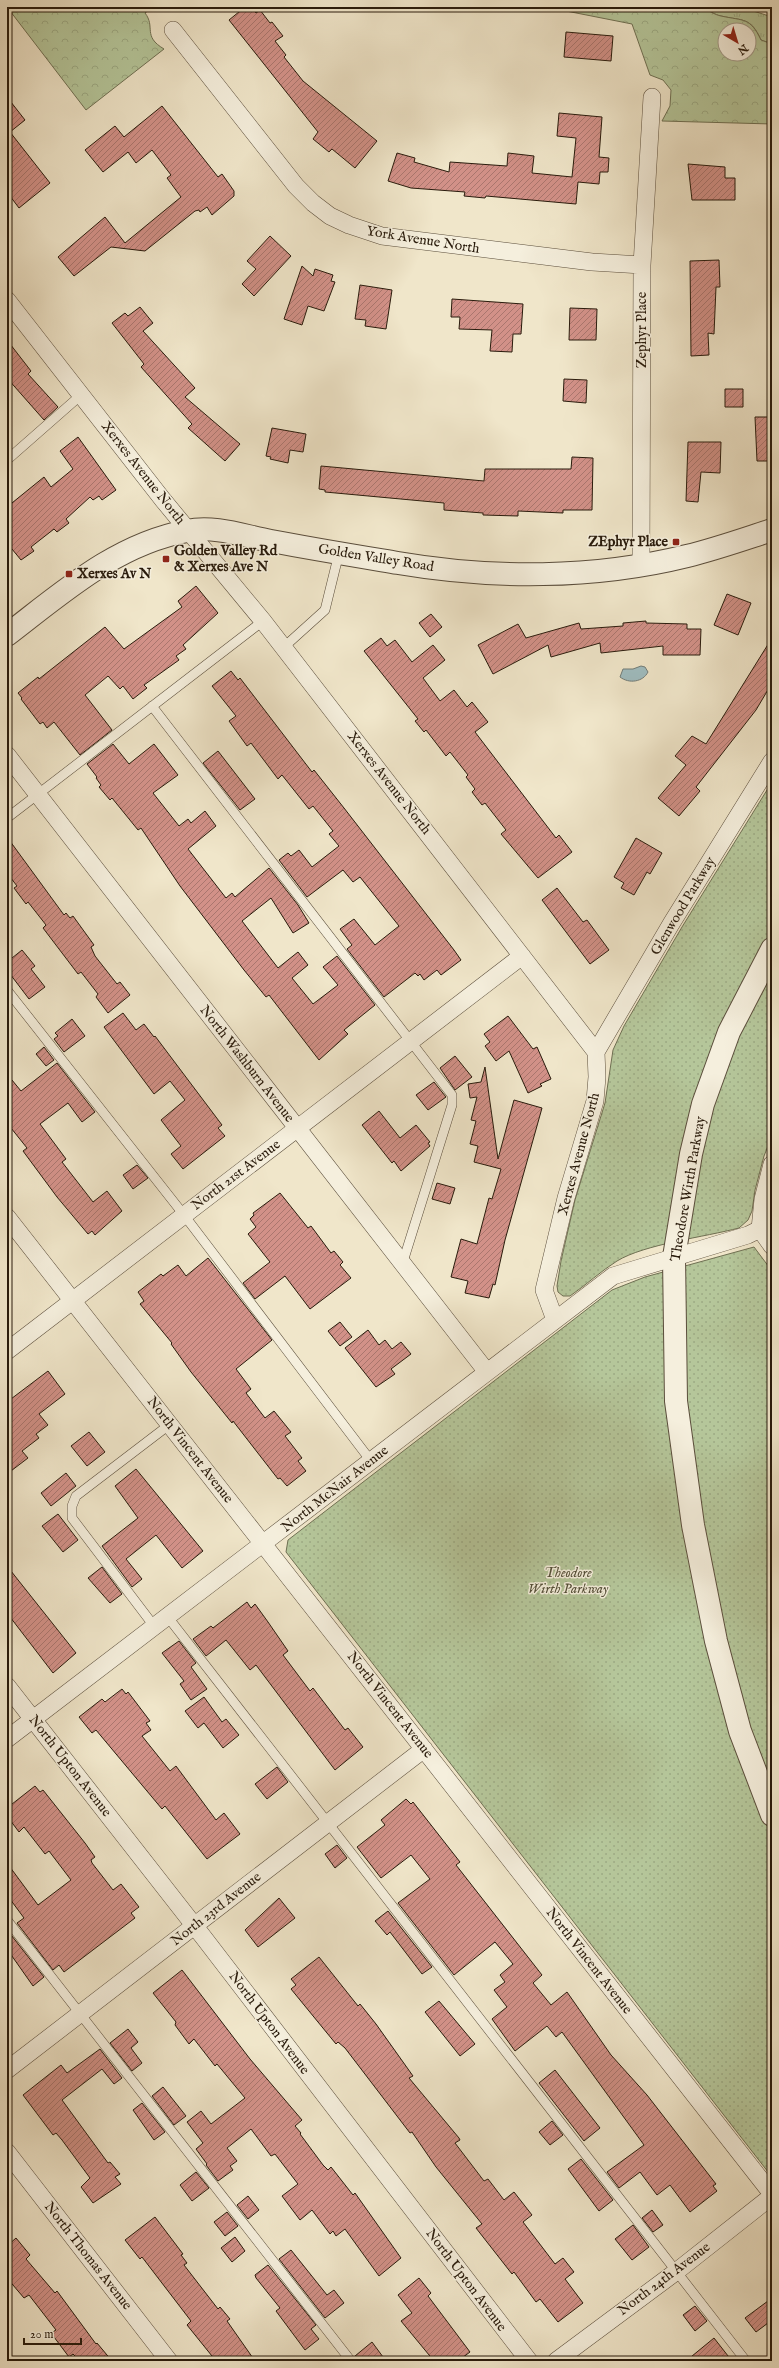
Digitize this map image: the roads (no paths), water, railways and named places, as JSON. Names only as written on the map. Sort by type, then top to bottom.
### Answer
[{"type":"street","name":"York Avenue North","points":[[173,30],[296,186],[330,216],[365,232],[396,238],[592,262],[642,265]]},
{"type":"street","name":"Zephyr Place","points":[[641,564],[642,265],[652,97]]},
{"type":"street","name":"Xerxes Avenue North","points":[[7,300],[188,530],[284,647],[596,1052],[597,1077],[595,1102],[566,1198],[544,1290],[555,1320]]},
{"type":"street","name":"Golden Valley Road","points":[[7,635],[112,558],[138,546],[188,530],[228,532],[339,553],[476,573],[564,573],[641,564],[685,556],[772,530]]},
{"type":"street","name":"North Washburn Avenue","points":[[7,755],[402,1265],[487,1372]]},
{"type":"street","name":"Glenwood Parkway","points":[[596,1052],[671,924],[772,761]]},
{"type":"street","name":"Theodore Wirth Parkway","points":[[772,949],[729,1032],[703,1104],[691,1154],[674,1257],[676,1401],[693,1525],[716,1641],[740,1731],[772,1815]]},
{"type":"street","name":"North 21st Avenue","points":[[7,1351],[522,956]]},
{"type":"street","points":[[772,1164],[763,1199],[760,1229],[772,1246]]},
{"type":"street","name":"North Vincent Avenue","points":[[7,1216],[772,2195]]},
{"type":"street","points":[[674,1257],[748,1235],[760,1229]]},
{"type":"street","name":"North McNair Avenue","points":[[7,1739],[613,1276],[674,1257]]},
{"type":"street","name":"North Upton Avenue","points":[[7,1686],[195,1926],[529,2361]]},
{"type":"street","name":"North 23rd Avenue","points":[[7,2070],[424,1749]]},
{"type":"street","name":"North Thomas Avenue","points":[[7,2152],[169,2361]]},
{"type":"street","name":"North 24th Avenue","points":[[556,2361],[677,2271],[772,2195]]},
{"type":"lane","points":[[7,460],[81,394]]},
{"type":"lane","points":[[284,647],[325,610],[339,553]]},
{"type":"lane","points":[[7,818],[263,621]]},
{"type":"lane","points":[[152,706],[452,1095],[452,1105],[402,1265]]},
{"type":"lane","points":[[7,990],[184,1215],[371,1461]]},
{"type":"lane","points":[[169,1424],[76,1496],[72,1506],[72,1518],[161,1621],[329,1823],[746,2361]]},
{"type":"lane","points":[[7,1920],[351,2361]]},
{"type":"water","points":[[641,666],[645,667],[648,672],[643,678],[636,681],[627,681],[620,677],[623,669],[633,669]]},
{"type":"place","name":"ZEphyr Place","points":[[676,542]]},
{"type":"place","name":"Golden Valley Rd & Xerxes Ave N","points":[[166,559]]},
{"type":"place","name":"Xerxes Av N","points":[[69,574]]}]
